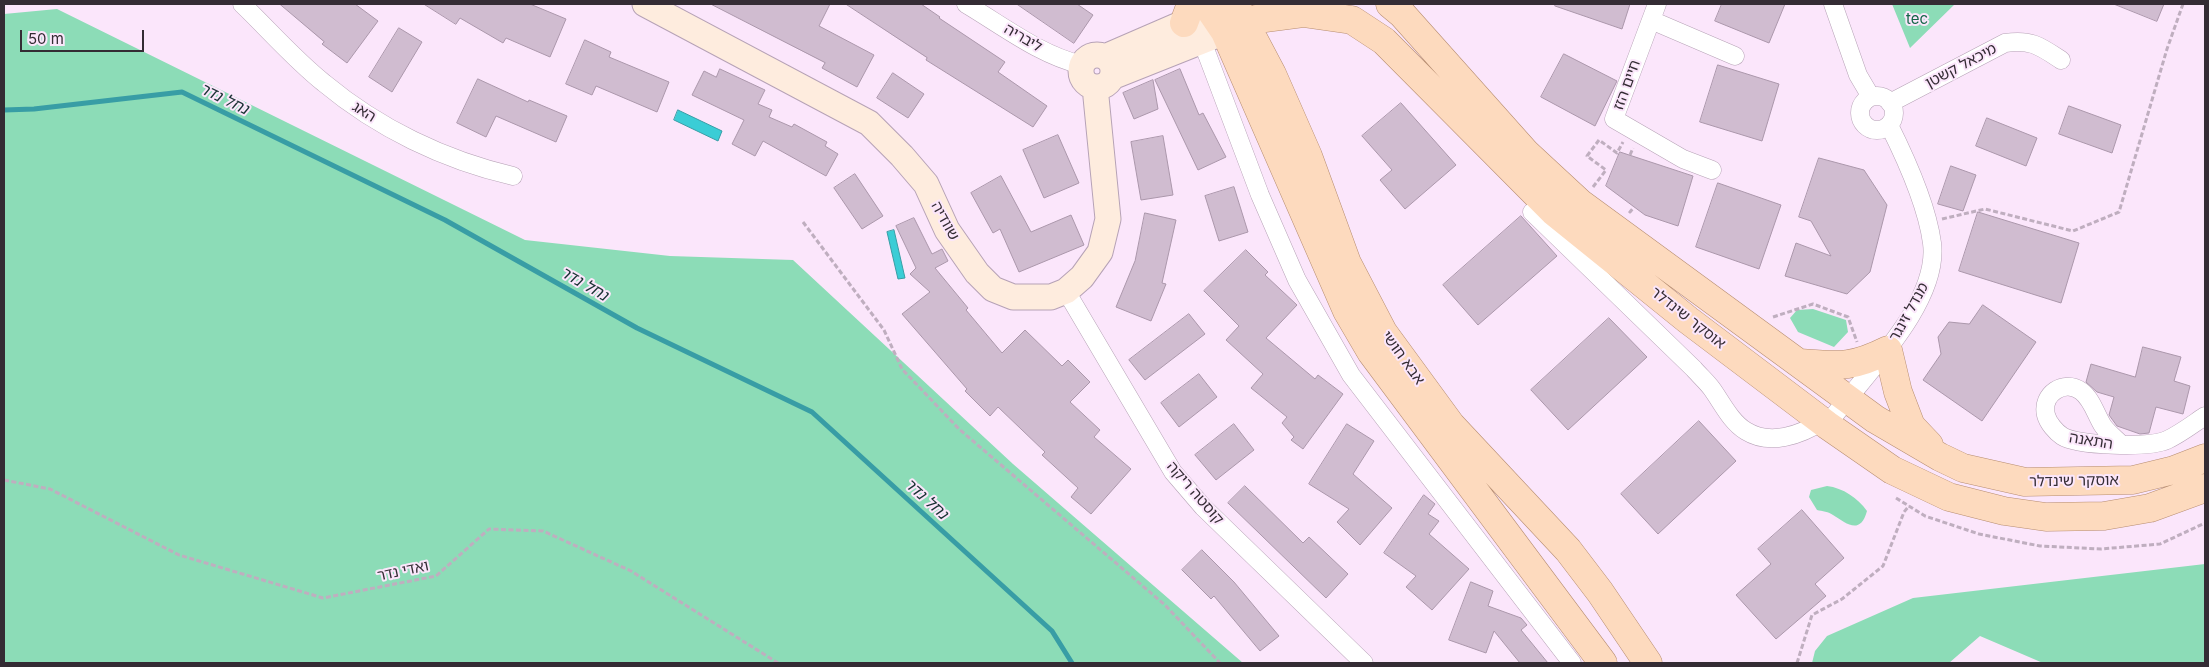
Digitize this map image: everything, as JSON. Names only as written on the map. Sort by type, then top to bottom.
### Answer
[{"type":"main road","name":"אוסקר שינדלר","points":[[1390,4],[1402,14],[1526,153],[1580,203],[1751,326],[1875,419],[1940,456],[1963,468],[2025,482],[2133,480],[2174,470],[2205,458]]},
{"type":"main road","name":"אוסקר שינדלר","points":[[1208,16],[1303,13],[1352,20],[1384,41],[1553,212],[1688,320],[1827,425],[1892,470],[1917,483],[1949,497],[2004,511],[2046,517],[2104,516],[2150,508],[2205,488]]},
{"type":"main road","points":[[1272,74],[1275,36],[1278,26],[1287,14]]},
{"type":"main road","name":"אבא חושי","points":[[1208,16],[1272,74],[1308,156],[1347,263],[1384,332],[1451,425],[1568,550],[1600,592],[1648,663]]},
{"type":"main road","name":"אבא חושי","points":[[1208,16],[1347,311],[1371,352],[1602,663]]},
{"type":"main road","points":[[1801,363],[1842,366],[1865,361],[1888,350],[1898,392],[1911,426],[1940,456]]},
{"type":"street","name":"האג","points":[[242,4],[322,82],[352,105],[405,138],[481,169],[512,176]]},
{"type":"street","name":"שוודיה","points":[[645,4],[870,123],[926,184],[947,230],[977,273],[993,289],[1013,297],[1051,297],[1066,291],[1082,277],[1100,252],[1108,219],[1104,73]]},
{"type":"street","name":"ליבריה","points":[[966,4],[1020,37],[1064,60],[1082,65]]},
{"type":"street","points":[[1833,4],[1847,37],[1858,75],[1871,97]]},
{"type":"street","points":[[1654,12],[1735,56]]},
{"type":"street","name":"חיים הזז","points":[[1654,12],[1614,119],[1683,159],[1712,170]]},
{"type":"street","points":[[1082,65],[1081,74],[1083,79],[1104,73],[1208,16],[1260,195],[1297,280],[1351,375],[1572,663]]},
{"type":"street","name":"מיכאל קשטן","points":[[1890,102],[2005,43],[2022,40],[2041,46],[2061,60]]},
{"type":"street","points":[[1879,96],[1890,102],[1894,116],[1889,125],[1880,129],[1874,129],[1865,124],[1860,114],[1866,100],[1879,96]]},
{"type":"street","name":"מנדל זינגר","points":[[1827,425],[1847,398],[1888,350],[1923,294],[1930,272],[1932,244],[1926,216],[1906,159],[1889,125]]},
{"type":"street","points":[[1532,212],[1694,369],[1738,424],[1747,432],[1770,437],[1781,437],[1807,431],[1822,421],[1827,425]]},
{"type":"street","name":"קוסטה ריקה","points":[[1066,291],[1173,472],[1203,507],[1364,663]]},
{"type":"street","name":"התאנה","points":[[2122,445],[2166,441],[2205,416]]},
{"type":"path","points":[[1941,219],[1985,209],[2073,231],[2120,212],[2166,49],[2183,4]]},
{"type":"path","points":[[1580,203],[1606,170],[1587,156],[1599,140],[1617,153],[1624,139],[1614,119]]},
{"type":"path","points":[[803,222],[884,330],[902,370],[959,429],[1165,605],[1220,663]]},
{"type":"path","points":[[1751,326],[1792,309],[1813,304],[1848,317],[1854,335]]},
{"type":"path","name":"ואדי נדר","points":[[4,480],[50,489],[180,555],[322,598],[436,576],[489,530],[543,531],[631,571],[778,663]]},
{"type":"path","points":[[1797,663],[1812,614],[1842,599],[1883,566],[1904,512],[1909,506]]},
{"type":"green space","name":"tec","points":[[1892,4],[1955,4],[1910,48]]},
{"type":"green space","points":[[57,9],[525,240],[670,256],[793,260],[1013,464],[1243,663],[4,663],[4,14]]},
{"type":"green space","points":[[1813,309],[1846,320],[1848,332],[1834,347],[1798,332],[1790,318],[1797,310]]},
{"type":"green space","points":[[1827,486],[1844,491],[1863,506],[1867,511],[1861,523],[1857,525],[1848,524],[1830,513],[1817,510],[1809,497],[1811,490]]},
{"type":"green space","points":[[2205,564],[2205,663],[2043,663],[1980,636],[1949,663],[1812,663],[1815,651],[1827,636],[1913,598]]},
{"type":"water","points":[[678,110],[722,131],[718,141],[674,120]]},
{"type":"water","points":[[894,230],[905,278],[898,279],[887,232]]},
{"type":"building","points":[[280,4],[355,4],[378,21],[347,63],[322,44],[324,42]]},
{"type":"building","points":[[424,4],[530,4],[566,19],[550,57],[506,38],[503,43],[460,18],[456,24]]},
{"type":"building","points":[[711,4],[830,4],[819,26],[874,55],[857,87],[822,68],[825,63]]},
{"type":"building","points":[[846,4],[921,4],[1005,62],[998,72],[1047,106],[1033,127],[926,60],[927,58]]},
{"type":"building","points":[[1017,4],[1077,4],[1093,15],[1074,43]]},
{"type":"building","points":[[1556,4],[1630,4],[1622,29],[1555,6]]},
{"type":"building","points":[[1722,4],[1785,4],[1769,43],[1715,21]]},
{"type":"building","points":[[2114,4],[2164,4],[2157,21]]},
{"type":"building","points":[[399,28],[422,42],[392,92],[369,77]]},
{"type":"building","points":[[585,40],[611,52],[609,57],[669,82],[657,112],[596,86],[592,95],[566,84]]},
{"type":"building","points":[[1564,54],[1617,81],[1595,126],[1541,97]]},
{"type":"building","points":[[1718,65],[1779,84],[1762,141],[1700,122]]},
{"type":"building","points":[[720,69],[765,90],[758,104],[772,110],[769,117],[792,127],[794,124],[827,142],[825,146],[838,154],[826,176],[763,141],[755,156],[732,144],[744,120],[692,95],[704,71],[716,77]]},
{"type":"building","points":[[1180,69],[1199,115],[1203,113],[1226,157],[1198,170],[1155,80]]},
{"type":"building","points":[[893,73],[924,94],[908,118],[877,98]]},
{"type":"building","points":[[478,79],[528,102],[529,100],[567,116],[556,142],[496,116],[486,137],[457,123]]},
{"type":"building","points":[[1153,80],[1158,109],[1134,119],[1123,93]]},
{"type":"building","points":[[1401,103],[1456,165],[1405,209],[1380,180],[1392,170],[1362,136]]},
{"type":"building","points":[[2069,106],[2121,125],[2112,153],[2059,134]]},
{"type":"building","points":[[1987,118],[2037,138],[2026,166],[1976,146]]},
{"type":"building","points":[[1058,135],[1079,183],[1044,198],[1023,150]]},
{"type":"building","points":[[1163,136],[1173,195],[1141,200],[1131,142]]},
{"type":"building","points":[[1620,152],[1693,176],[1678,226],[1645,215],[1606,186]]},
{"type":"building","points":[[1819,158],[1864,170],[1887,205],[1870,272],[1847,294],[1785,276],[1796,243],[1831,256],[1811,221],[1799,217]]},
{"type":"building","points":[[1951,166],[1976,175],[1963,211],[1938,204]]},
{"type":"building","points":[[855,174],[883,216],[862,229],[834,188]]},
{"type":"building","points":[[1001,176],[1031,232],[1071,215],[1084,245],[1019,272],[1000,229],[993,233],[971,193]]},
{"type":"building","points":[[1718,183],[1781,205],[1759,269],[1696,247]]},
{"type":"building","points":[[1234,187],[1248,232],[1219,241],[1205,196]]},
{"type":"building","points":[[1978,212],[2079,243],[2061,303],[1959,271]]},
{"type":"building","points":[[1145,213],[1176,220],[1162,283],[1166,284],[1151,321],[1116,307],[1135,261]]},
{"type":"building","points":[[1521,216],[1557,256],[1478,325],[1443,285]]},
{"type":"building","points":[[914,218],[932,254],[942,249],[948,261],[935,268],[968,308],[966,310],[1002,353],[1025,330],[1062,366],[1068,360],[1090,382],[1070,402],[1100,430],[1094,437],[1131,469],[1091,514],[1071,497],[1078,488],[1042,455],[1045,452],[998,407],[990,416],[965,391],[967,389],[902,314],[930,292],[910,274],[916,268],[896,226]]},
{"type":"building","points":[[1246,250],[1268,272],[1265,275],[1297,305],[1266,338],[1315,379],[1318,375],[1343,394],[1303,449],[1291,440],[1294,437],[1282,423],[1287,417],[1251,388],[1263,374],[1226,340],[1239,326],[1204,291]]},
{"type":"building","points":[[1983,305],[2036,342],[1982,421],[1923,380],[1941,354],[1938,337],[1949,322],[1969,324]]},
{"type":"building","points":[[1189,314],[1205,334],[1145,380],[1129,360]]},
{"type":"building","points":[[1609,318],[1647,357],[1568,430],[1531,390]]},
{"type":"building","points":[[2143,347],[2181,357],[2174,381],[2190,386],[2183,414],[2156,407],[2149,433],[2140,434],[2117,426],[2109,415],[2114,397],[2097,392],[2086,382],[2091,364],[2135,377]]},
{"type":"building","points":[[1199,374],[1217,397],[1179,427],[1161,403]]},
{"type":"building","points":[[1699,421],[1736,461],[1658,534],[1621,494]]},
{"type":"building","points":[[1234,424],[1254,450],[1216,480],[1195,455]]},
{"type":"building","points":[[1347,424],[1374,441],[1353,474],[1392,508],[1360,545],[1337,522],[1349,509],[1309,484]]},
{"type":"building","points":[[1245,486],[1303,543],[1309,537],[1348,574],[1326,598],[1228,503]]},
{"type":"building","points":[[1424,495],[1435,504],[1428,514],[1439,521],[1429,534],[1469,569],[1432,610],[1406,587],[1416,576],[1384,553]]},
{"type":"building","points":[[1802,510],[1844,558],[1815,584],[1826,596],[1776,639],[1736,595],[1771,564],[1758,549]]},
{"type":"building","points":[[1202,550],[1234,582],[1279,636],[1260,651],[1214,596],[1211,599],[1182,570]]},
{"type":"building","points":[[1471,582],[1493,591],[1488,606],[1521,618],[1527,625],[1521,630],[1548,663],[1520,663],[1494,631],[1486,653],[1449,640]]},
{"type":"waterway","name":"נחל נדר","points":[[4,110],[34,109],[182,92],[445,220],[637,328],[812,412],[1052,631],[1072,663]]}]
